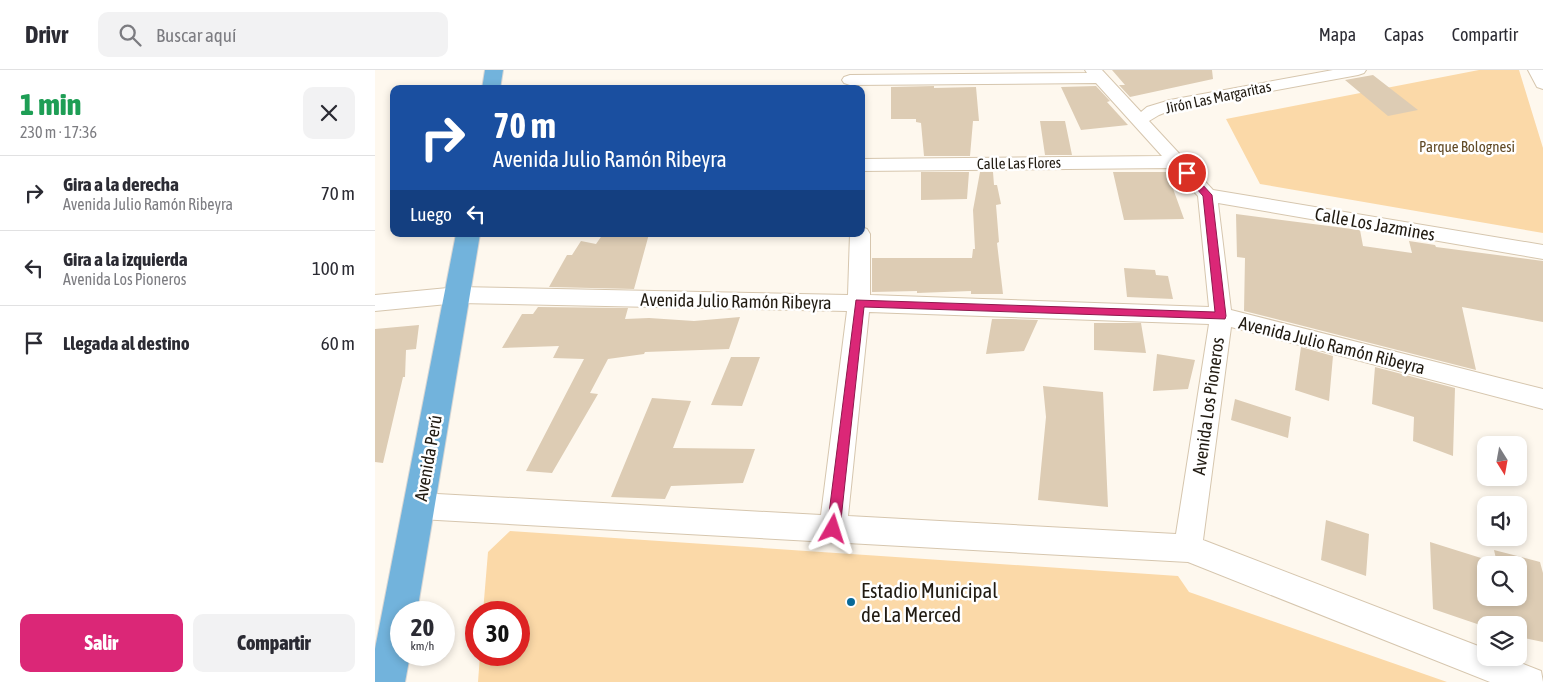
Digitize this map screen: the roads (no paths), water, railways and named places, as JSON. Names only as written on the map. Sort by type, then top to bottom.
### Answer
[{"type":"highway","points":[[492,85],[495,70]]},
{"type":"highway","name":"Avenida Perú","points":[[387,682],[468,237]]},
{"type":"street","points":[[1536,70],[1543,84]]},
{"type":"street","name":"Jirón Las Margaritas","points":[[1140,120],[1170,105],[1347,71]]},
{"type":"street","points":[[849,80],[1096,74],[1207,195]]},
{"type":"street","name":"Calle Las Flores","points":[[865,165],[1177,162]]},
{"type":"street","name":"Calle Los Jazmines","points":[[1207,195],[1543,252]]},
{"type":"street","name":"Avenida Los Pioneros","points":[[1188,548],[1221,316],[1207,195]]},
{"type":"street","points":[[833,529],[859,303],[860,237]]},
{"type":"street","name":"Avenida Julio Ramón Ribeyra","points":[[375,303],[458,295],[859,303],[1221,316],[1543,399]]},
{"type":"street","points":[[419,506],[1188,548],[1530,682]]},
{"type":"place","name":"Estadio Municipal de La Merced","points":[[851,602]]},
{"type":"park label","name":"Parque Bolognesi","points":[[1467,146]]}]
